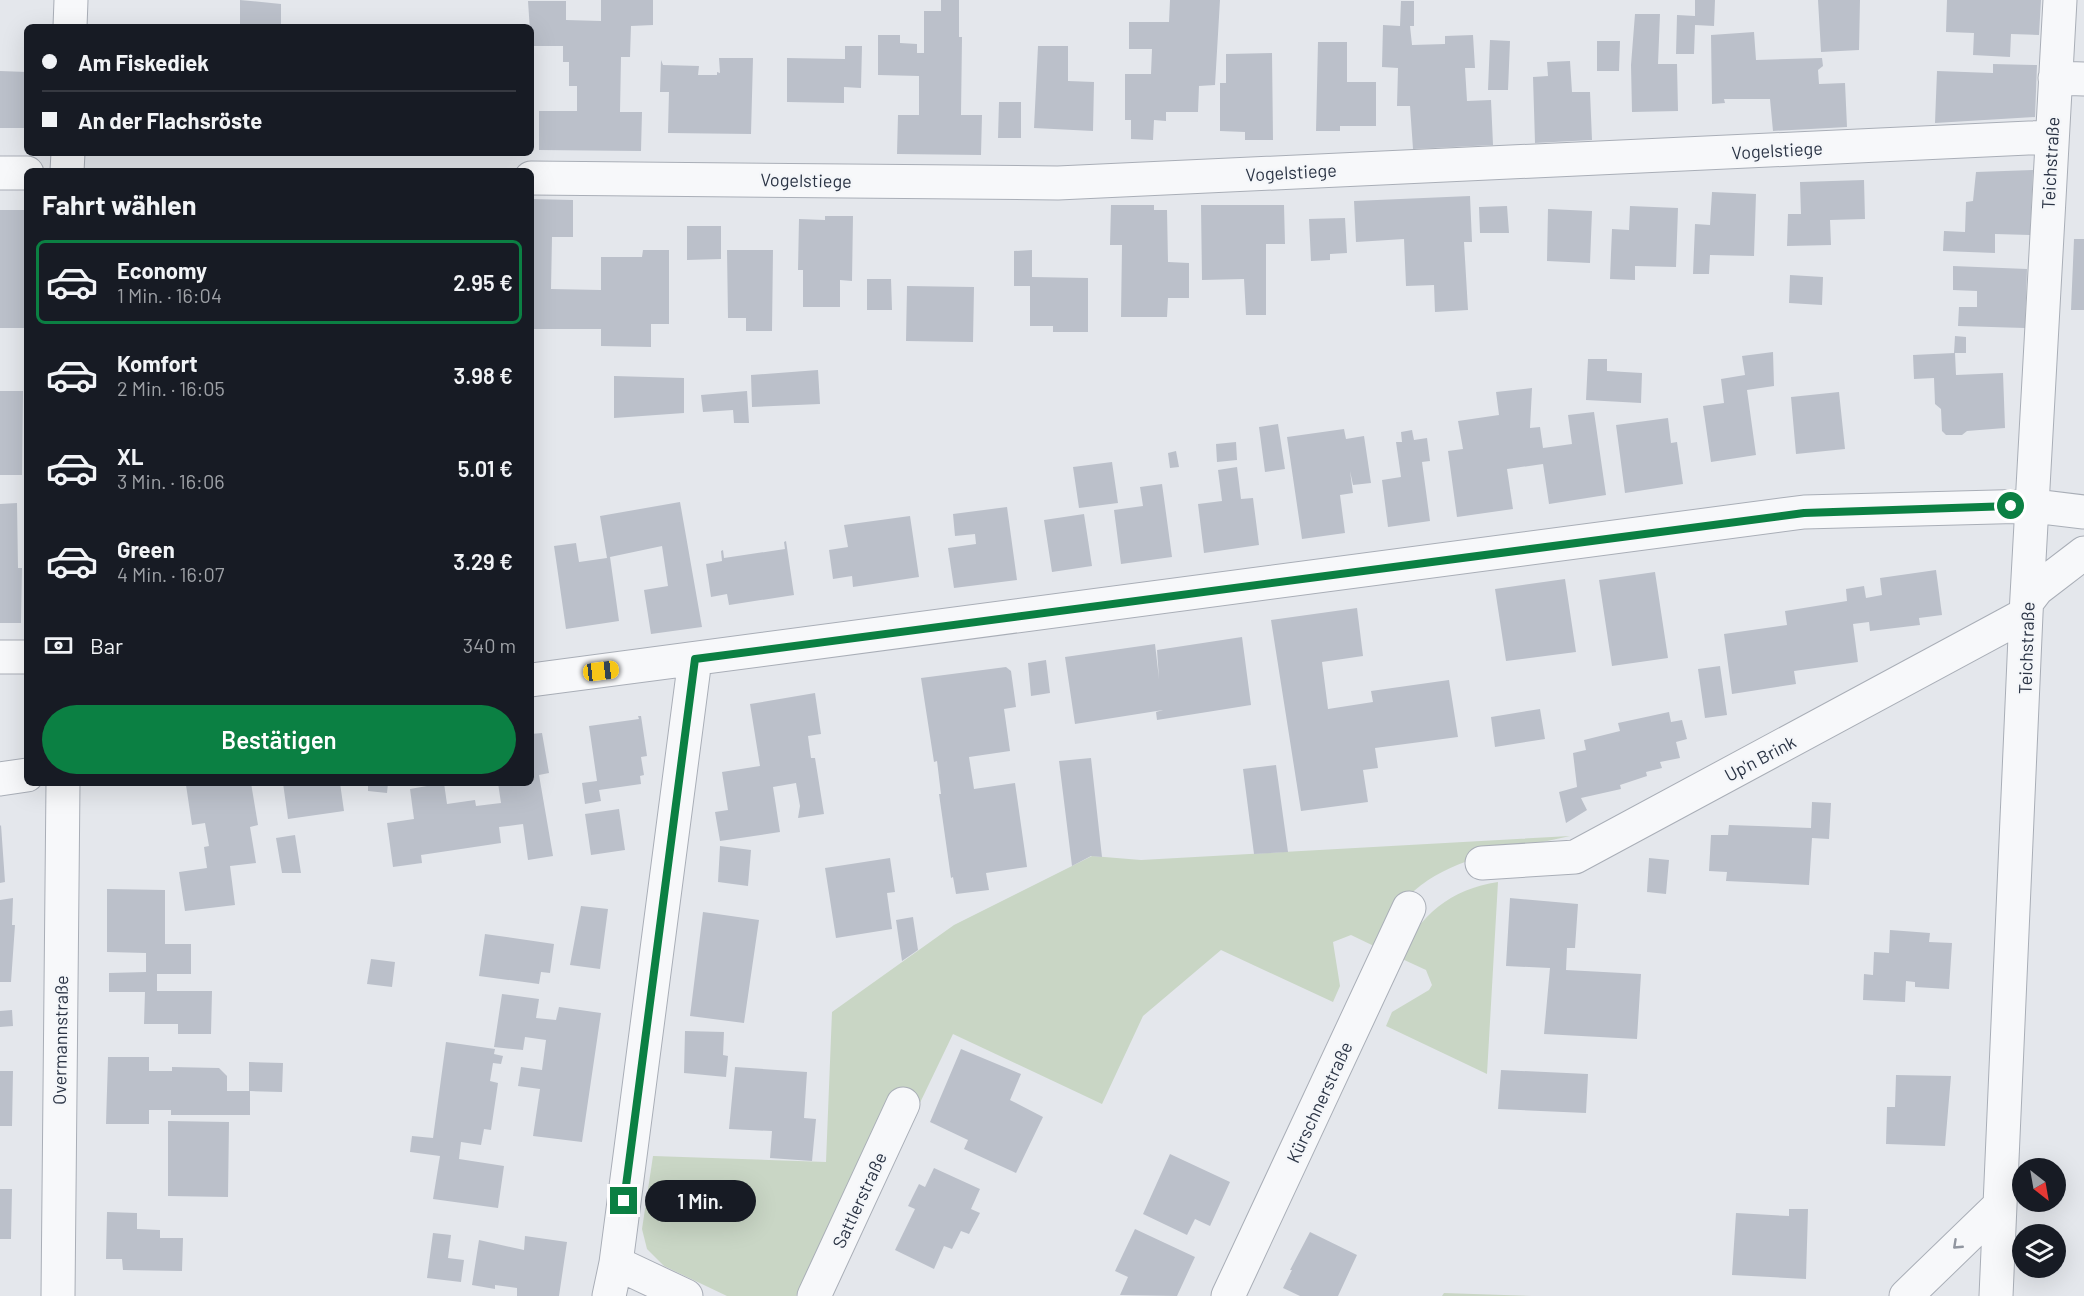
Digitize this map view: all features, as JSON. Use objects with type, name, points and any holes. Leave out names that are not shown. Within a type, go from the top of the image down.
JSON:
[{"type":"street","points":[[70,24],[71,0]]},
{"type":"street","name":"Teichstraße","points":[[1996,1296],[2051,137],[2069,78],[2060,0]]},
{"type":"street","name":"Vogelstiege","points":[[534,178],[1058,183],[2051,137]]},
{"type":"street","points":[[0,173],[24,173]]},
{"type":"street","points":[[534,680],[1804,513],[2034,506],[2084,512]]},
{"type":"street","name":"Up'n Brink","points":[[1482,862],[1575,857],[2027,608],[2037,589],[2084,554]]},
{"type":"street","points":[[0,657],[24,657]]},
{"type":"street","points":[[609,1296],[616,1263],[695,659]]},
{"type":"street","points":[[0,779],[24,775]]},
{"type":"street","name":"Overmannstraße","points":[[58,1296],[63,786]]},
{"type":"street","name":"Kürschnerstraße","points":[[1228,1296],[1409,908]]},
{"type":"street","name":"Sattlerstraße","points":[[814,1296],[903,1104]]},
{"type":"street","points":[[1906,1296],[2000,1205]]},
{"type":"street","points":[[616,1263],[686,1296]]},
{"type":"green space","points":[[1570,836],[1480,857],[1437,875],[1419,887],[1402,903],[1376,947],[1351,935],[1333,942],[1340,986],[1333,1002],[1221,950],[1143,1016],[1102,1104],[953,1034],[917,1109],[889,1097],[796,1296],[727,1296],[664,1266],[647,1249],[642,1229],[653,1156],[826,1162],[832,1012],[954,925],[1092,856],[1141,860]]},
{"type":"green space","points":[[1498,882],[1487,1074],[1386,1026],[1392,1012],[1429,990],[1432,985],[1426,970],[1400,958],[1417,929],[1439,906],[1451,898]]},
{"type":"green space","points":[[1444,1293],[1532,1296],[1442,1296]]},
{"type":"building","points":[[240,0],[281,4],[281,24],[240,24]]},
{"type":"building","points":[[601,0],[653,0],[653,25],[631,26],[630,57],[621,57],[620,112],[642,112],[641,151],[539,150],[539,111],[577,111],[577,86],[569,86],[569,62],[563,62],[563,46],[534,46],[534,24],[530,24],[528,1],[566,1],[566,20],[601,21]]},
{"type":"building","points":[[941,0],[959,0],[959,37],[962,37],[961,115],[982,115],[981,155],[897,154],[898,115],[919,115],[919,76],[878,75],[878,35],[900,35],[900,43],[917,44],[917,53],[924,53],[924,11],[941,11]]},
{"type":"building","points":[[1170,0],[1220,0],[1215,85],[1199,86],[1198,112],[1166,112],[1166,121],[1154,120],[1153,140],[1131,139],[1131,120],[1125,120],[1125,74],[1151,74],[1152,49],[1129,49],[1129,22],[1169,22]]},
{"type":"building","points":[[1695,0],[1715,0],[1714,26],[1695,25],[1694,54],[1676,54],[1677,15],[1695,16]]},
{"type":"building","points":[[1818,0],[1860,0],[1859,50],[1821,52]]},
{"type":"building","points":[[1947,0],[2041,0],[2039,35],[2011,34],[2010,57],[1973,55],[1974,33],[1946,32]]},
{"type":"building","points":[[1401,1],[1414,1],[1414,26],[1410,26],[1412,45],[1445,44],[1445,36],[1473,35],[1475,68],[1465,68],[1467,101],[1491,100],[1493,145],[1413,149],[1410,106],[1397,106],[1398,68],[1382,67],[1383,25],[1400,26]]},
{"type":"building","points":[[1635,14],[1660,14],[1658,64],[1677,64],[1678,111],[1632,112],[1631,65]]},
{"type":"building","points":[[1754,32],[1756,60],[1822,58],[1823,66],[1818,70],[1819,84],[1845,83],[1847,127],[1773,131],[1770,99],[1724,99],[1725,103],[1712,104],[1711,35]]},
{"type":"building","points":[[1490,40],[1510,41],[1508,90],[1488,90]]},
{"type":"building","points":[[1597,41],[1620,41],[1619,71],[1597,71]]},
{"type":"building","points":[[1318,42],[1347,42],[1347,82],[1376,82],[1376,126],[1340,126],[1340,131],[1316,131]]},
{"type":"building","points":[[845,46],[862,46],[861,88],[844,87],[844,103],[787,102],[787,58],[845,59]]},
{"type":"building","points":[[1038,46],[1068,46],[1068,81],[1094,82],[1093,131],[1034,128]]},
{"type":"building","points":[[1272,53],[1273,140],[1245,140],[1245,132],[1220,131],[1220,83],[1226,83],[1226,54]]},
{"type":"building","points":[[719,58],[753,58],[751,134],[668,133],[669,92],[660,92],[661,60],[663,65],[699,66],[698,75],[717,75],[717,72],[720,73]]},
{"type":"building","points":[[1570,61],[1572,92],[1590,92],[1592,140],[1535,143],[1533,77],[1548,76],[1547,62]]},
{"type":"building","points":[[1993,64],[2037,65],[2035,117],[1935,123],[1937,71],[1993,73]]},
{"type":"building","points":[[0,71],[24,72],[24,128],[0,128]]},
{"type":"building","points":[[999,102],[1021,102],[1021,138],[998,138]]},
{"type":"building","points":[[2033,170],[2030,235],[1995,234],[1995,253],[1943,251],[1944,231],[1965,232],[1966,202],[1973,201],[1976,172]]},
{"type":"building","points":[[1864,180],[1865,219],[1830,220],[1831,245],[1787,246],[1788,214],[1801,214],[1800,182]]},
{"type":"building","points":[[1712,192],[1756,194],[1754,256],[1710,255],[1709,274],[1693,274],[1695,224],[1710,225]]},
{"type":"building","points":[[1470,196],[1472,242],[1464,242],[1468,310],[1435,312],[1434,285],[1406,286],[1404,239],[1356,242],[1354,201]]},
{"type":"building","points":[[534,199],[573,200],[573,237],[552,237],[551,289],[601,290],[601,257],[642,257],[643,250],[669,250],[669,324],[651,324],[651,347],[601,346],[601,329],[534,329]]},
{"type":"building","points":[[1111,205],[1154,205],[1154,210],[1167,210],[1168,262],[1189,263],[1189,298],[1168,298],[1167,317],[1121,317],[1122,245],[1110,245]]},
{"type":"building","points":[[1201,205],[1284,205],[1285,244],[1266,244],[1266,315],[1246,315],[1244,279],[1202,280]]},
{"type":"building","points":[[1507,206],[1509,233],[1480,233],[1479,207]]},
{"type":"building","points":[[1630,206],[1678,208],[1676,267],[1635,266],[1635,280],[1610,279],[1612,229],[1629,230]]},
{"type":"building","points":[[1548,209],[1592,211],[1590,263],[1547,261]]},
{"type":"building","points":[[0,210],[24,210],[24,328],[0,328]]},
{"type":"building","points":[[825,216],[853,216],[852,281],[840,280],[840,307],[803,307],[803,270],[798,270],[799,219],[825,220]]},
{"type":"building","points":[[1345,218],[1347,253],[1330,254],[1330,260],[1311,261],[1309,219]]},
{"type":"building","points":[[687,226],[721,226],[721,259],[687,260]]},
{"type":"building","points":[[2074,239],[2084,239],[2084,310],[2071,310]]},
{"type":"building","points":[[727,250],[773,250],[772,331],[746,331],[746,318],[728,318]]},
{"type":"building","points":[[1032,250],[1032,277],[1088,278],[1088,332],[1053,332],[1053,326],[1030,326],[1030,286],[1014,286],[1014,251]]},
{"type":"building","points":[[1953,266],[2027,269],[2025,328],[1958,326],[1959,307],[1977,307],[1977,291],[1953,290]]},
{"type":"building","points":[[1790,275],[1823,277],[1822,305],[1789,303]]},
{"type":"building","points":[[867,279],[891,279],[892,310],[867,310]]},
{"type":"building","points":[[907,286],[974,287],[973,342],[906,341]]},
{"type":"building","points":[[1955,336],[1966,337],[1966,353],[1955,353],[1956,375],[2003,373],[2005,428],[1967,431],[1962,435],[1946,435],[1942,431],[1941,409],[1935,404],[1934,378],[1914,379],[1913,355],[1954,353]]},
{"type":"building","points":[[1773,352],[1774,386],[1747,390],[1756,455],[1711,462],[1703,406],[1724,403],[1721,379],[1745,375],[1742,356]]},
{"type":"building","points":[[1588,359],[1607,359],[1607,371],[1642,373],[1641,403],[1586,400]]},
{"type":"building","points":[[818,370],[820,404],[752,407],[751,375]]},
{"type":"building","points":[[614,376],[684,378],[684,413],[614,418]]},
{"type":"building","points":[[1532,388],[1530,428],[1540,427],[1543,448],[1572,444],[1568,415],[1594,412],[1606,495],[1549,504],[1543,464],[1507,469],[1513,509],[1457,517],[1448,451],[1463,449],[1458,421],[1499,415],[1496,392]]},
{"type":"building","points":[[0,391],[23,391],[22,475],[0,475]]},
{"type":"building","points":[[747,391],[749,423],[734,423],[733,410],[703,412],[701,395]]},
{"type":"building","points":[[1839,392],[1845,449],[1796,454],[1791,397]]},
{"type":"building","points":[[1668,418],[1671,443],[1677,442],[1683,484],[1625,493],[1616,425]]},
{"type":"building","points":[[1278,424],[1285,469],[1265,472],[1259,427]]},
{"type":"building","points":[[1344,429],[1346,439],[1364,436],[1371,483],[1353,485],[1350,471],[1353,493],[1340,495],[1345,533],[1302,539],[1287,437]]},
{"type":"building","points":[[1412,430],[1414,440],[1427,438],[1430,461],[1422,462],[1430,521],[1388,527],[1382,480],[1401,477],[1396,442],[1402,442],[1401,432]]},
{"type":"building","points":[[1236,442],[1237,460],[1217,462],[1216,444]]},
{"type":"building","points":[[1176,451],[1179,467],[1170,468],[1168,453]]},
{"type":"building","points":[[1112,462],[1118,503],[1079,508],[1073,467]]},
{"type":"building","points":[[1237,467],[1241,499],[1253,498],[1259,545],[1204,553],[1198,504],[1222,501],[1218,470]]},
{"type":"building","points":[[1162,484],[1172,557],[1121,564],[1114,510],[1143,506],[1140,487]]},
{"type":"building","points":[[680,502],[702,627],[651,634],[644,590],[668,586],[662,546],[610,557],[619,621],[566,629],[554,546],[576,543],[579,562],[607,558],[600,516]]},
{"type":"building","points":[[17,503],[18,568],[22,568],[21,623],[0,623],[0,504]]},
{"type":"building","points":[[1007,507],[1017,580],[954,588],[948,548],[976,544],[975,534],[955,536],[953,514]]},
{"type":"building","points":[[1084,514],[1092,566],[1052,572],[1044,520]]},
{"type":"building","points":[[910,516],[919,577],[853,587],[852,576],[833,579],[829,550],[848,547],[844,525]]},
{"type":"building","points":[[786,541],[794,595],[729,605],[727,594],[711,597],[706,564],[722,561],[721,551],[723,550],[724,558],[785,549],[784,542]]},
{"type":"building","points":[[1936,570],[1942,615],[1919,618],[1920,625],[1870,631],[1869,622],[1853,624],[1858,662],[1794,671],[1796,684],[1732,694],[1724,634],[1787,625],[1785,611],[1847,601],[1846,589],[1864,586],[1866,598],[1882,595],[1880,578]]},
{"type":"building","points":[[1655,572],[1668,658],[1612,666],[1599,580]]},
{"type":"building","points":[[1565,579],[1576,652],[1506,661],[1495,589]]},
{"type":"building","points":[[1357,608],[1363,656],[1322,662],[1328,709],[1373,702],[1371,691],[1449,680],[1458,737],[1375,748],[1378,768],[1363,770],[1368,802],[1301,811],[1271,620]]},
{"type":"building","points":[[1242,637],[1251,705],[1157,720],[1156,712],[1163,710],[1075,724],[1065,657],[1155,644],[1159,679],[1157,650]]},
{"type":"building","points":[[1046,660],[1050,693],[1031,696],[1028,663]]},
{"type":"building","points":[[1720,666],[1727,715],[1705,718],[1698,669]]},
{"type":"building","points":[[1006,667],[1011,671],[1016,707],[1004,709],[1010,751],[969,757],[974,789],[1015,783],[1027,867],[986,873],[989,890],[956,894],[953,877],[951,878],[939,794],[941,794],[937,761],[934,762],[921,678]]},
{"type":"building","points":[[815,693],[821,734],[808,736],[811,758],[815,758],[824,814],[798,818],[800,806],[796,783],[773,787],[780,832],[720,841],[715,812],[728,810],[722,772],[760,766],[750,704]]},
{"type":"building","points":[[1540,709],[1545,739],[1495,747],[1491,717]]},
{"type":"building","points":[[1669,712],[1671,722],[1682,720],[1687,739],[1676,742],[1680,758],[1660,762],[1662,768],[1646,772],[1647,776],[1620,785],[1621,789],[1581,798],[1587,810],[1566,823],[1559,792],[1577,787],[1573,753],[1586,750],[1584,740],[1620,731],[1618,723]]},
{"type":"building","points":[[638,716],[641,716],[647,756],[641,757],[644,775],[640,776],[641,784],[599,790],[601,801],[585,804],[582,783],[597,781],[589,726],[639,719]]},
{"type":"building","points":[[542,733],[549,773],[539,775],[553,856],[528,860],[523,824],[499,827],[501,843],[421,855],[422,863],[393,867],[387,823],[414,819],[410,789],[444,786],[447,804],[475,800],[476,806],[501,803],[498,786],[534,786],[534,734]]},
{"type":"building","points":[[1091,758],[1102,857],[1091,856],[1072,866],[1059,761]]},
{"type":"building","points":[[1276,765],[1288,852],[1254,854],[1243,769]]},
{"type":"building","points":[[186,786],[252,786],[258,825],[250,827],[256,863],[230,866],[235,905],[185,911],[179,872],[207,868],[204,847],[209,846],[205,823],[192,825]]},
{"type":"building","points":[[283,786],[340,786],[344,811],[288,819]]},
{"type":"building","points":[[368,786],[388,786],[387,793],[368,791]]},
{"type":"building","points":[[1812,802],[1831,803],[1829,839],[1812,838],[1809,885],[1726,881],[1727,872],[1709,871],[1711,835],[1728,835],[1729,825],[1811,828]]},
{"type":"building","points":[[619,809],[625,850],[591,855],[585,814]]},
{"type":"building","points":[[0,826],[5,882],[0,883]]},
{"type":"building","points":[[295,835],[301,873],[282,873],[276,838]]},
{"type":"building","points":[[720,846],[751,850],[748,886],[718,882]]},
{"type":"building","points":[[890,858],[895,892],[887,893],[892,929],[836,938],[825,868]]},
{"type":"building","points":[[1649,858],[1669,860],[1666,894],[1647,892]]},
{"type":"building","points":[[107,889],[165,890],[165,944],[191,944],[191,974],[157,974],[157,991],[212,991],[211,1034],[178,1034],[178,1024],[144,1024],[145,992],[109,992],[109,973],[146,972],[146,953],[107,952]]},
{"type":"building","points":[[13,898],[12,925],[15,925],[11,982],[0,982],[0,900]]},
{"type":"building","points":[[1510,898],[1578,904],[1575,948],[1567,948],[1566,970],[1641,974],[1637,1039],[1544,1034],[1550,968],[1506,966]]},
{"type":"building","points":[[581,906],[608,909],[600,969],[570,965]]},
{"type":"building","points":[[703,912],[759,920],[744,1023],[690,1016]]},
{"type":"building","points":[[913,917],[918,950],[902,961],[896,920]]},
{"type":"building","points":[[1890,930],[1930,933],[1929,942],[1952,943],[1949,989],[1915,987],[1915,982],[1906,981],[1905,1002],[1863,1000],[1864,974],[1873,975],[1874,952],[1889,953]]},
{"type":"building","points":[[485,934],[554,944],[550,973],[541,972],[539,984],[479,976]]},
{"type":"building","points":[[371,959],[395,962],[392,987],[367,984]]},
{"type":"building","points":[[502,994],[539,999],[536,1018],[556,1020],[559,1007],[601,1013],[582,1142],[533,1136],[540,1089],[518,1086],[521,1067],[542,1070],[546,1040],[525,1037],[523,1050],[494,1047]]},
{"type":"building","points":[[12,1010],[13,1026],[0,1027],[0,1011]]},
{"type":"building","points":[[685,1031],[724,1032],[723,1055],[728,1056],[726,1077],[684,1073]]},
{"type":"building","points":[[446,1042],[495,1049],[494,1054],[503,1056],[501,1064],[493,1063],[490,1081],[498,1083],[491,1130],[484,1129],[481,1145],[461,1142],[459,1159],[504,1166],[498,1208],[433,1199],[440,1156],[410,1152],[412,1136],[433,1138]]},
{"type":"building","points":[[961,1049],[1021,1074],[1010,1100],[1043,1117],[1016,1173],[964,1149],[968,1140],[930,1122]]},
{"type":"building","points":[[108,1057],[149,1057],[149,1071],[172,1071],[172,1067],[219,1068],[227,1076],[227,1091],[249,1091],[249,1062],[283,1063],[282,1092],[250,1091],[250,1115],[171,1115],[171,1110],[149,1110],[149,1124],[106,1124]]},
{"type":"building","points":[[735,1067],[807,1072],[804,1118],[816,1119],[812,1161],[770,1158],[772,1131],[729,1129]]},
{"type":"building","points":[[1501,1070],[1588,1074],[1586,1113],[1498,1109]]},
{"type":"building","points":[[0,1071],[13,1071],[12,1126],[0,1126]]},
{"type":"building","points":[[1896,1075],[1951,1076],[1945,1146],[1886,1144],[1887,1107],[1895,1107]]},
{"type":"building","points":[[168,1121],[229,1122],[228,1197],[168,1196]]},
{"type":"building","points":[[1170,1154],[1230,1182],[1210,1226],[1195,1219],[1187,1235],[1143,1214]]},
{"type":"building","points":[[934,1168],[980,1189],[971,1209],[980,1213],[969,1234],[961,1231],[952,1249],[944,1246],[934,1269],[895,1250],[915,1209],[908,1206],[919,1184],[925,1187]]},
{"type":"building","points":[[0,1189],[12,1189],[11,1239],[0,1239]]},
{"type":"building","points":[[1789,1209],[1808,1209],[1806,1279],[1732,1275],[1736,1213],[1789,1216]]},
{"type":"building","points":[[107,1212],[137,1213],[137,1229],[160,1230],[160,1238],[183,1238],[182,1271],[123,1270],[122,1259],[106,1259]]},
{"type":"building","points":[[1135,1229],[1195,1257],[1177,1296],[1120,1295],[1128,1277],[1115,1271]]},
{"type":"building","points":[[1310,1232],[1357,1255],[1338,1296],[1300,1296],[1283,1288]]},
{"type":"building","points":[[433,1233],[451,1235],[448,1258],[464,1260],[461,1282],[427,1278]]},
{"type":"building","points":[[525,1236],[567,1242],[559,1296],[517,1296],[517,1288],[495,1285],[495,1289],[472,1285],[479,1240],[524,1250]]},
{"type":"route","points":[[624,1201],[695,659],[1804,513],[2011,506]]}]
